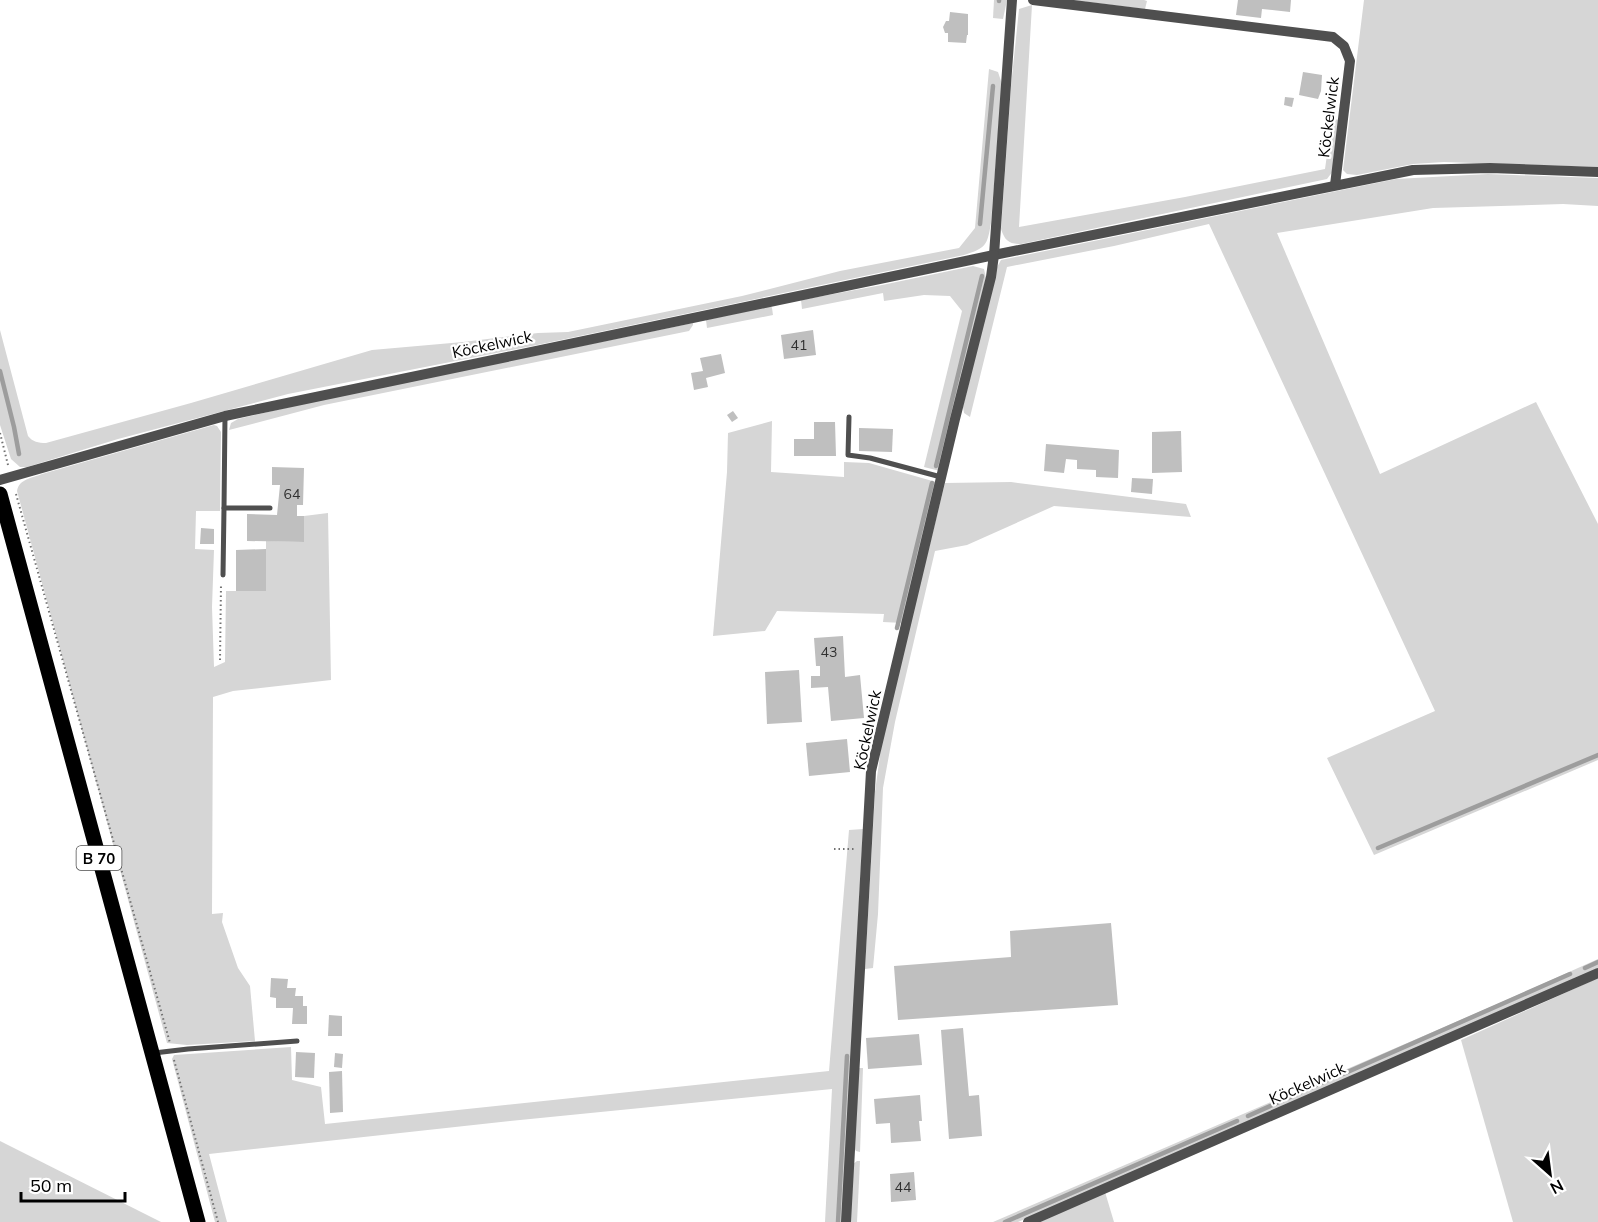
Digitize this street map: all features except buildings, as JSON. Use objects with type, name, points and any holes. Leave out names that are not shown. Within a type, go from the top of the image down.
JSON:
[{"type":"main road","name":"B 70","points":[[0,494],[198,1222]]},
{"type":"street","name":"Köckelwick","points":[[846,1222],[872,771],[991,277],[1012,0]]},
{"type":"street","name":"Köckelwick","points":[[1033,0],[1333,37],[1344,45],[1350,61],[1335,185]]},
{"type":"street","name":"Köckelwick","points":[[0,480],[225,416],[1335,185],[1413,170],[1490,168],[1598,172]]},
{"type":"street","name":"Köckelwick","points":[[1028,1222],[1598,973]]},
{"type":"lane","points":[[223,575],[225,416]]},
{"type":"lane","points":[[849,417],[848,455],[870,458],[941,477]]},
{"type":"lane","points":[[224,508],[270,508]]},
{"type":"lane","points":[[152,1053],[297,1041]]},
{"type":"path","points":[[0,433],[218,1222]]},
{"type":"path","points":[[220,660],[220,589],[223,575]]},
{"type":"path","points":[[834,849],[867,848]]},
{"type":"shaded area","points":[[994,0],[1007,0],[1003,19],[993,18]]},
{"type":"shaded area","points":[[1072,0],[1144,0],[1147,1],[1145,9]]},
{"type":"shaded area","points":[[1364,0],[1598,0],[1598,167],[1444,162],[1413,164],[1357,175],[1347,174],[1343,170]]},
{"type":"shaded area","points":[[1032,5],[1019,227],[1325,169],[1332,119],[1340,120],[1333,171],[1327,179],[1021,244],[1010,242],[1001,229],[1011,86],[1019,9]]},
{"type":"shaded area","points":[[989,69],[998,72],[1002,84],[991,223],[984,245],[971,253],[537,345],[288,394],[118,439],[27,467],[20,467],[11,459],[0,425],[0,330],[28,436],[36,442],[46,443],[372,350],[568,332],[742,296],[840,271],[959,248],[975,228]]},
{"type":"shaded area","points":[[1488,174],[1598,178],[1598,206],[1563,204],[1433,208],[1277,233],[1380,474],[1536,402],[1598,524],[1598,760],[1374,855],[1327,758],[1435,711],[1209,224],[1007,267],[970,417],[964,413],[963,407],[997,267],[1001,260],[1396,179]]},
{"type":"shaded area","points":[[973,266],[984,269],[986,278],[940,471],[924,467],[962,311],[950,296],[924,295],[884,301],[883,293],[802,309],[801,300]]},
{"type":"shaded area","points":[[771,306],[773,315],[707,328],[706,320]]},
{"type":"shaded area","points":[[693,323],[689,331],[324,405],[229,430],[231,423],[238,419],[324,399]]},
{"type":"shaded area","points":[[772,421],[771,472],[844,477],[844,462],[869,463],[936,482],[903,623],[883,622],[884,614],[777,611],[765,631],[713,636],[727,472],[728,433]]},
{"type":"shaded area","points":[[214,425],[221,432],[220,511],[196,511],[195,549],[214,550],[212,607],[214,667],[225,662],[226,591],[266,591],[266,541],[304,542],[304,516],[328,513],[331,680],[233,691],[213,697],[212,914],[223,913],[222,922],[238,968],[250,986],[255,1041],[187,1045],[167,1043],[17,491],[23,481],[30,478]]},
{"type":"shaded area","points":[[1011,482],[1186,504],[1191,517],[1054,506],[967,545],[935,551],[895,722],[883,788],[878,914],[873,968],[865,969],[875,792],[883,733],[945,483]]},
{"type":"shaded area","points":[[863,829],[842,1222],[825,1222],[832,1089],[209,1154],[227,1222],[215,1222],[172,1059],[174,1055],[291,1047],[292,1080],[321,1087],[325,1124],[829,1071],[849,830]]},
{"type":"shaded area","points":[[1598,959],[1598,969],[1018,1222],[993,1222],[1502,1002]]},
{"type":"shaded area","points":[[1598,978],[1598,1222],[1513,1222],[1461,1040]]},
{"type":"shaded area","points":[[858,1068],[863,1068],[860,1152],[854,1148]]},
{"type":"shaded area","points":[[0,1141],[161,1222],[0,1222]]},
{"type":"shaded area","points":[[860,1161],[857,1222],[850,1222],[853,1164]]},
{"type":"shaded area","points":[[1105,1192],[1114,1222],[1039,1222]]},
{"type":"waterway","points":[[980,224],[993,86]]},
{"type":"waterway","points":[[936,466],[982,276]]},
{"type":"waterway","points":[[0,371],[19,454]]},
{"type":"waterway","points":[[897,628],[932,483]]},
{"type":"waterway","points":[[1378,848],[1598,755]]},
{"type":"waterway","points":[[1585,968],[1598,962]]},
{"type":"waterway","points":[[1343,1074],[1570,974]]},
{"type":"waterway","points":[[838,1222],[847,1056]]},
{"type":"waterway","points":[[1248,1116],[1328,1080]]},
{"type":"waterway","points":[[1005,1222],[1237,1121]]}]
